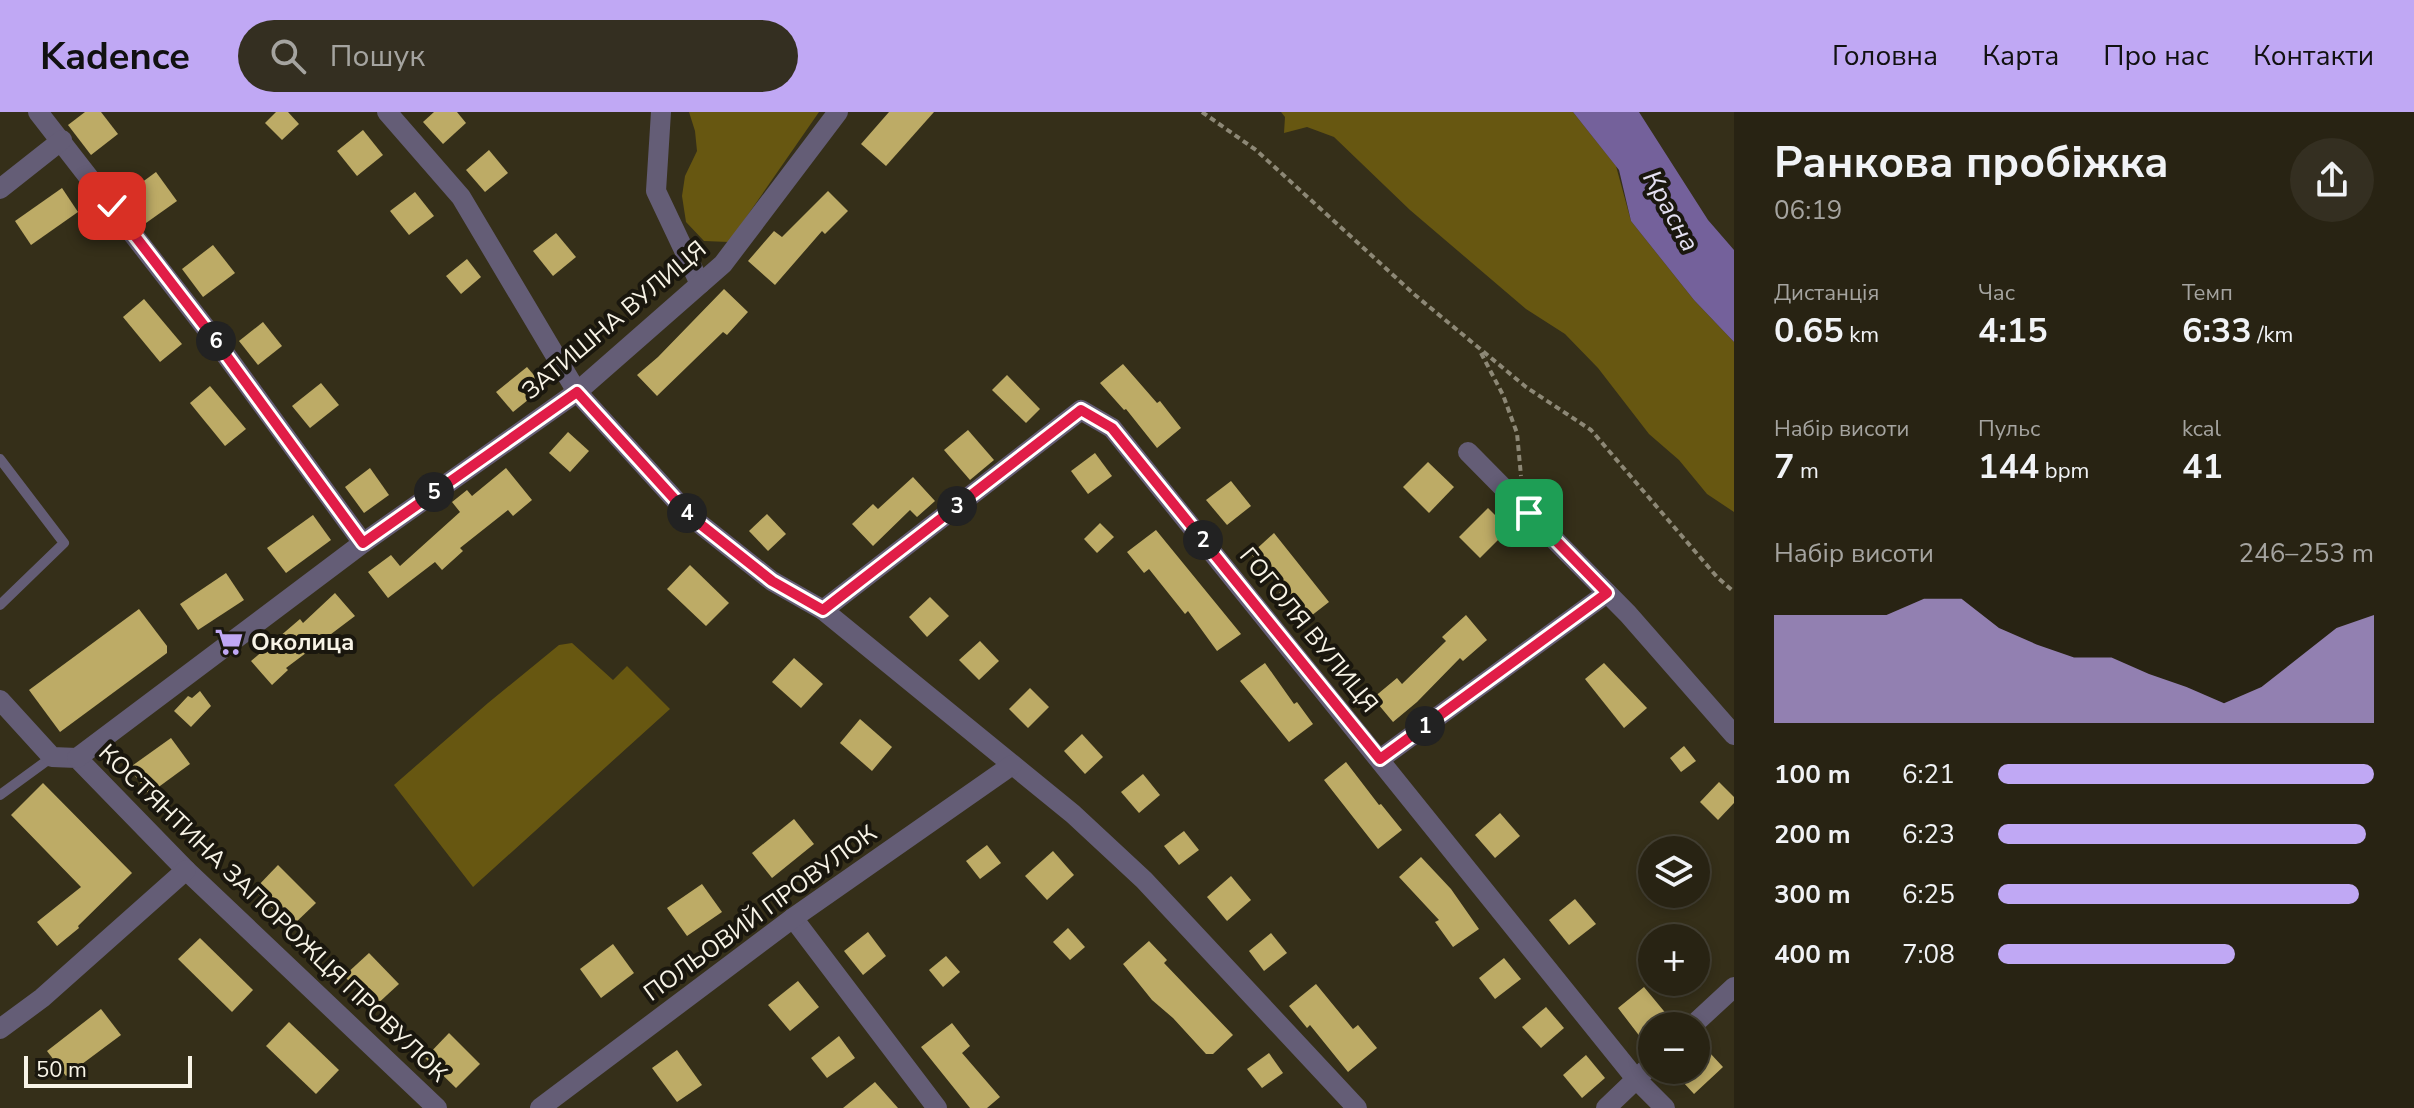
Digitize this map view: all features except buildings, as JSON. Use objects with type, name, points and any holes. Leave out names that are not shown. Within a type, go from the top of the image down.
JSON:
[{"type":"street","points":[[38,112],[212,336],[363,543]]},
{"type":"street","points":[[387,112],[461,197],[577,392],[690,516],[772,581],[823,610],[1073,814],[1144,880],[1357,1108]]},
{"type":"street","points":[[661,112],[656,191],[700,284]]},
{"type":"street","name":"ЗАТИШНА ВУЛИЦЯ","points":[[77,758],[363,543],[577,392],[723,264],[838,112]]},
{"type":"street","points":[[0,189],[62,140]]},
{"type":"street","name":"ГОГОЛЯ ВУЛИЦЯ","points":[[823,610],[1081,410],[1112,428],[1636,1079],[1665,1108]]},
{"type":"street","points":[[1468,452],[1607,593],[1734,735]]},
{"type":"street","points":[[1380,759],[1607,593]]},
{"type":"street","points":[[0,700],[52,757]]},
{"type":"street","name":"КОСТЯНТИНА ЗАПОРОЖЦЯ ПРОВУЛОК","points":[[52,757],[77,758],[186,870],[437,1108]]},
{"type":"street","name":"ПОЛЬОВИЙ ПРОВУЛОК","points":[[540,1108],[793,918],[1012,765]]},
{"type":"street","points":[[0,1029],[42,998],[186,870]]},
{"type":"street","points":[[793,918],[937,1108]]},
{"type":"street","points":[[1707,1012],[1734,987]]},
{"type":"street","points":[[1606,1108],[1636,1079]]},
{"type":"lane","points":[[0,459],[64,543],[0,605]]},
{"type":"lane","points":[[0,795],[52,757]]},
{"type":"path","points":[[1202,112],[1256,150],[1415,295],[1526,387],[1591,430],[1717,577],[1734,592]]},
{"type":"path","points":[[1479,348],[1503,395],[1517,433],[1529,513]]},
{"type":"shaded area","points":[[689,112],[819,112],[729,242],[704,241],[686,222],[682,196],[685,176],[697,151]]},
{"type":"shaded area","points":[[1281,112],[1573,112],[1616,166],[1631,221],[1694,300],[1734,342],[1734,512],[1707,494],[1679,460],[1649,434],[1598,368],[1565,334],[1526,309],[1410,210],[1334,137],[1307,127],[1284,133],[1285,117]]},
{"type":"shaded area","points":[[572,643],[613,680],[627,666],[670,709],[473,887],[394,785],[559,645]]},
{"type":"water","name":"Красна","points":[[1573,112],[1639,112],[1708,220],[1734,250],[1734,342],[1694,300],[1631,221],[1619,170]]},
{"type":"place","name":"Околица","points":[[229,642]]},
{"type":"route","points":[[112,206],[212,336],[363,543],[577,392],[690,516],[772,581],[823,610],[1081,410],[1112,428],[1380,759],[1607,593],[1529,513]]}]
